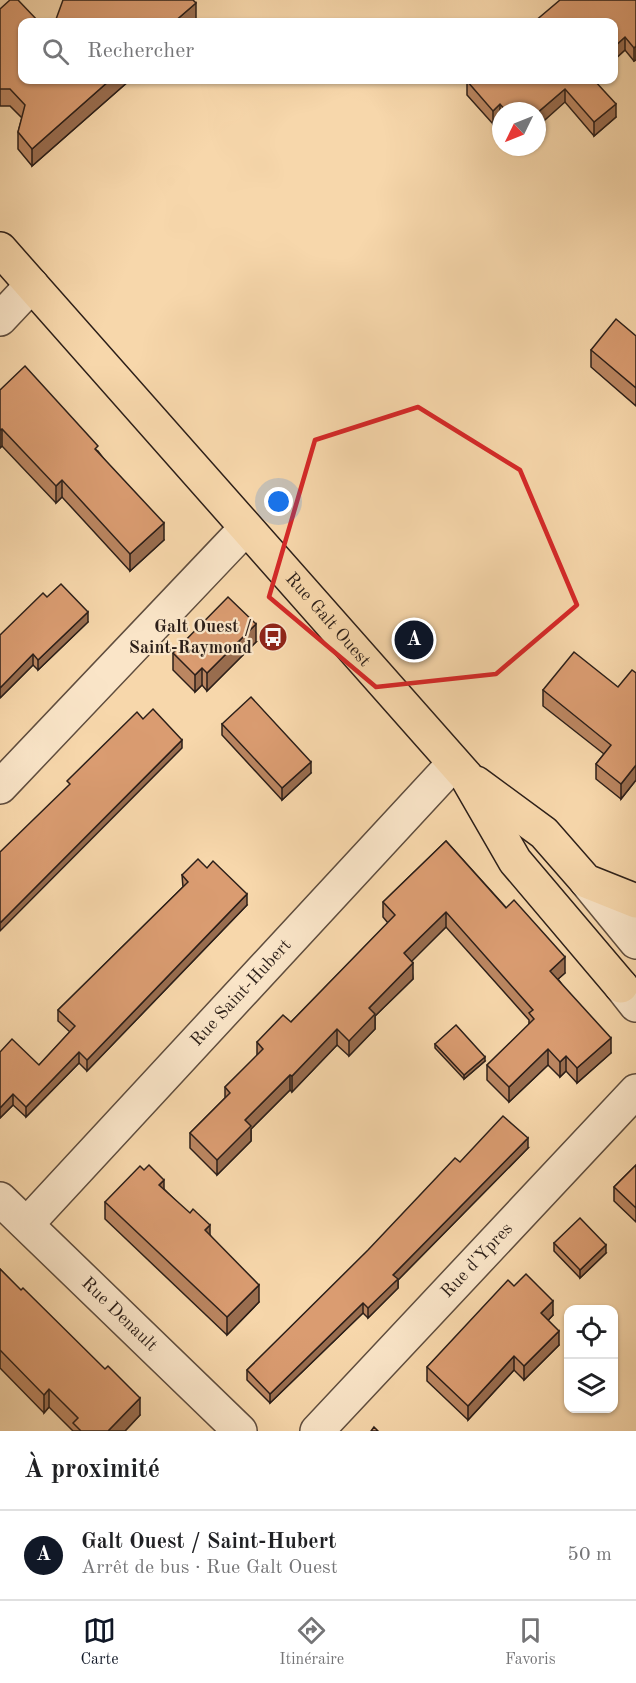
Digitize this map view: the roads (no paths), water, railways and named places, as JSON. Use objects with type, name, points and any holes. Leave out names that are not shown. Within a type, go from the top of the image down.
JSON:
[{"type":"main road","name":"Rue Galt Ouest","points":[[0,249],[245,529],[460,769],[515,861],[632,986]]},
{"type":"main road","points":[[460,769],[544,833],[586,881],[636,901]]},
{"type":"street","points":[[0,319],[32,285]]},
{"type":"street","points":[[0,787],[245,529]]},
{"type":"street","name":"Rue Saint-Hubert","points":[[27,1224],[460,769]]},
{"type":"street","points":[[586,881],[636,942]]},
{"type":"street","name":"Rue d'Ypres","points":[[317,1431],[636,1091]]},
{"type":"street","name":"Rue Denault","points":[[0,1199],[240,1431]]},
{"type":"place","name":"Galt Ouest / Saint-Raymond","points":[[273,637]]},
{"type":"place","name":"Galt Ouest / Saint-Hubert","points":[[414,640]]}]
